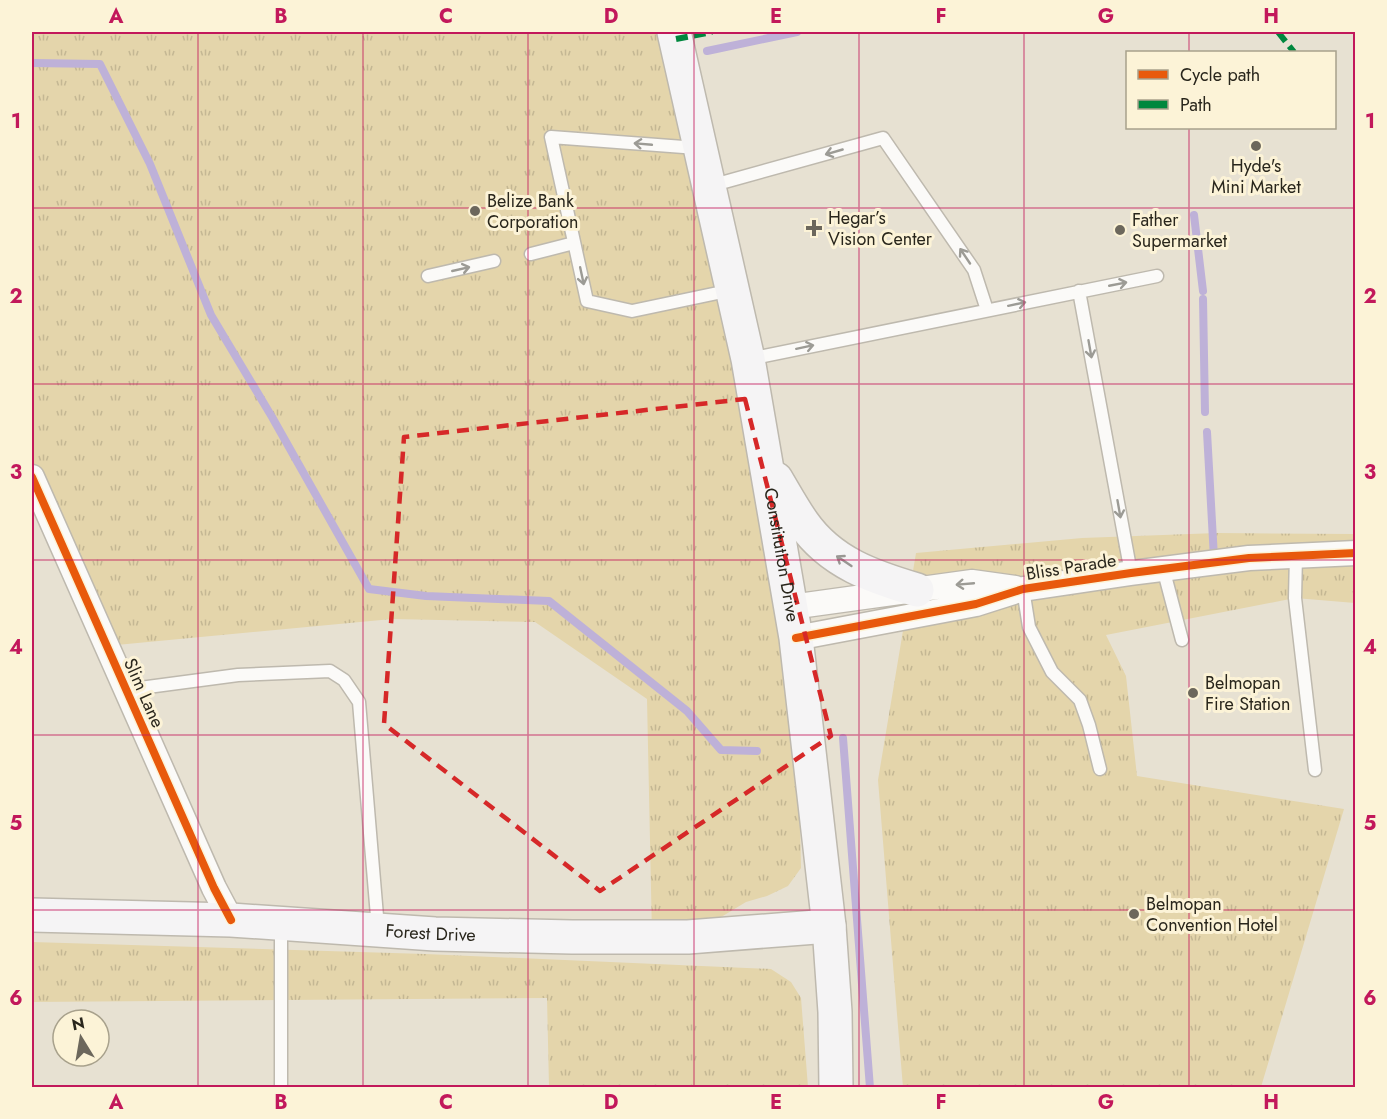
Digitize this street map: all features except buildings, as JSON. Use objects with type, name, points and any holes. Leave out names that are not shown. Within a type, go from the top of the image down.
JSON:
[{"type":"main road","name":"Constitution Drive","points":[[674,32],[748,359],[793,623],[829,926],[835,1012],[836,1088]]},
{"type":"main road","points":[[767,464],[803,524],[823,546],[850,565],[874,577],[917,590]]},
{"type":"main road","name":"Forest Drive","points":[[32,915],[231,920],[435,934],[688,937],[829,926]]},
{"type":"street","name":"Slim Lane","points":[[32,477],[125,690],[214,888],[231,920]]},
{"type":"street","name":"Bliss Parade","points":[[793,623],[976,604],[1023,589],[1163,568],[1296,555],[1356,553]]},
{"type":"street","name":"Bliss Parade","points":[[793,623],[917,590],[972,582],[1023,589]]},
{"type":"lane","points":[[701,148],[551,137],[587,301],[632,311],[734,290]]},
{"type":"lane","points":[[710,186],[883,138],[974,270],[987,310]]},
{"type":"lane","points":[[531,254],[574,243]]},
{"type":"lane","points":[[428,276],[494,261]]},
{"type":"lane","points":[[748,359],[1157,276]]},
{"type":"lane","points":[[1079,291],[1131,573]]},
{"type":"lane","points":[[1296,555],[1295,598],[1315,770]]},
{"type":"lane","points":[[1163,568],[1182,640]]},
{"type":"lane","points":[[1023,589],[1029,627],[1052,672],[1080,700],[1100,769]]},
{"type":"lane","points":[[125,690],[238,675],[318,671],[330,671],[344,680],[359,702],[378,930]]},
{"type":"lane","points":[[281,923],[281,1088]]},
{"type":"highlighted area","points":[[745,399],[831,736],[600,891],[384,724],[404,437]]},
{"type":"green space","points":[[32,32],[674,32],[796,638],[801,868],[788,886],[767,896],[746,902],[688,937],[652,936],[647,699],[535,622],[392,619],[106,646],[32,477]]},
{"type":"green space","points":[[1217,533],[1355,534],[1355,603],[1295,598],[1106,635],[1126,676],[1137,776],[1344,809],[1261,1087],[903,1088],[878,780],[916,553],[1082,538]]},
{"type":"green space","points":[[32,942],[425,954],[771,969],[791,982],[801,998],[808,1087],[549,1087],[547,998],[32,1002]]},
{"type":"waterway","points":[[707,51],[797,32]]},
{"type":"waterway","points":[[32,63],[100,64],[150,164],[211,315],[272,417],[369,589],[426,596],[549,601],[687,711],[721,750],[757,751]]},
{"type":"waterway","points":[[1194,215],[1203,291]]},
{"type":"waterway","points":[[1203,299],[1205,412]]},
{"type":"waterway","points":[[1207,432],[1214,558],[1216,558]]},
{"type":"waterway","points":[[843,738],[870,1088]]},
{"type":"marked path","points":[[676,39],[712,32]]},
{"type":"marked path","points":[[1278,32],[1293,51]]},
{"type":"cycle path","points":[[32,477],[214,888],[231,920]]},
{"type":"cycle path","points":[[796,638],[976,604],[1023,589],[1249,558],[1356,553]]},
{"type":"place","name":"Hyde's Mini Market","points":[[1256,146]]},
{"type":"place","name":"Belize Bank Corporation","points":[[475,211]]},
{"type":"place","name":"Hegar’s Vision Center","points":[[814,228]]},
{"type":"place","name":"Father Supermarket","points":[[1120,230]]},
{"type":"place","name":"Belmopan Fire Station","points":[[1193,693]]},
{"type":"place","name":"Belmopan Convention Hotel","points":[[1134,914]]}]
